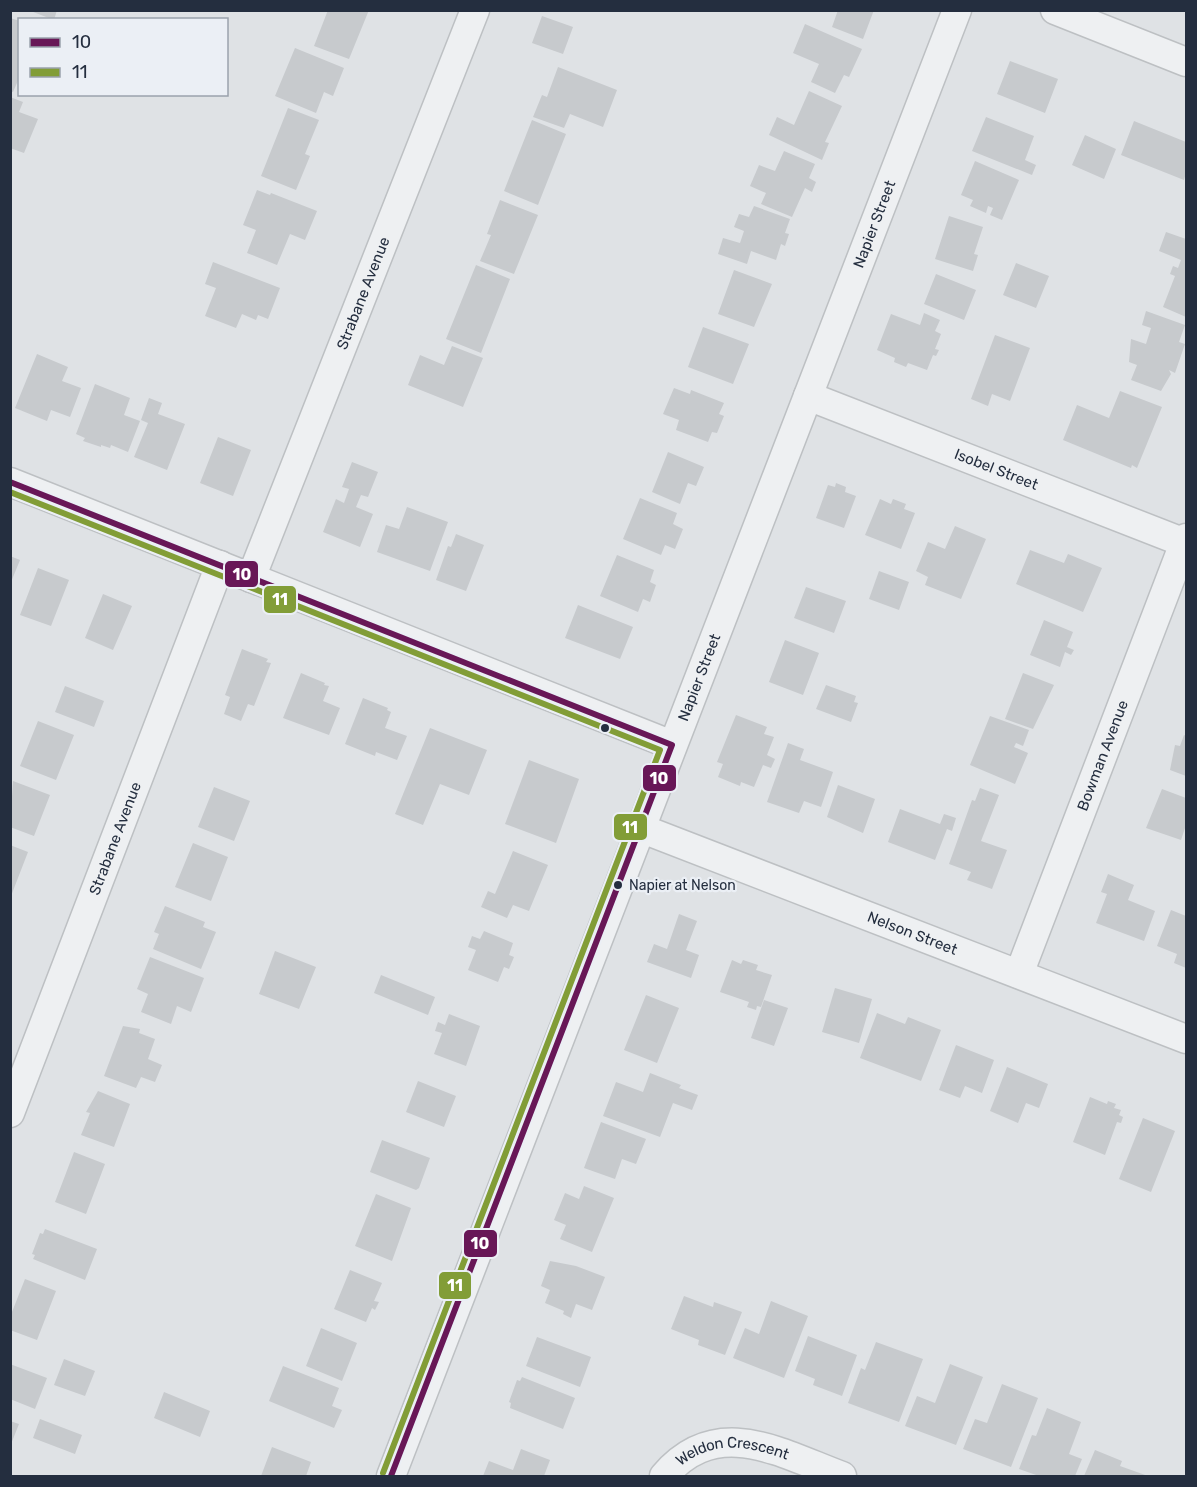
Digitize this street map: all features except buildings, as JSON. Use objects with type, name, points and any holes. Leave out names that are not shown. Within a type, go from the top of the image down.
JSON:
[{"type":"street","name":"Strabane Avenue","points":[[251,578],[475,10]]},
{"type":"street","name":"Napier Street","points":[[391,1476],[957,10]]},
{"type":"street","points":[[1055,10],[1186,62]]},
{"type":"street","name":"Isobel Street","points":[[808,396],[1186,541]]},
{"type":"street","points":[[10,482],[672,745]]},
{"type":"street","name":"Bowman Avenue","points":[[1018,974],[1186,541]]},
{"type":"street","name":"Strabane Avenue","points":[[10,1113],[220,565]]},
{"type":"street","name":"Nelson Street","points":[[640,828],[1186,1039]]},
{"type":"street","name":"Weldon Crescent","points":[[663,1476],[678,1459],[713,1444],[753,1442],[842,1476]]},
{"type":"transit line","name":"10","points":[[10,482],[672,745],[391,1476]]},
{"type":"transit line","name":"11","points":[[10,492],[660,750],[383,1473]]},
{"type":"place","name":"Napier at Nelson","points":[[618,885]]}]
